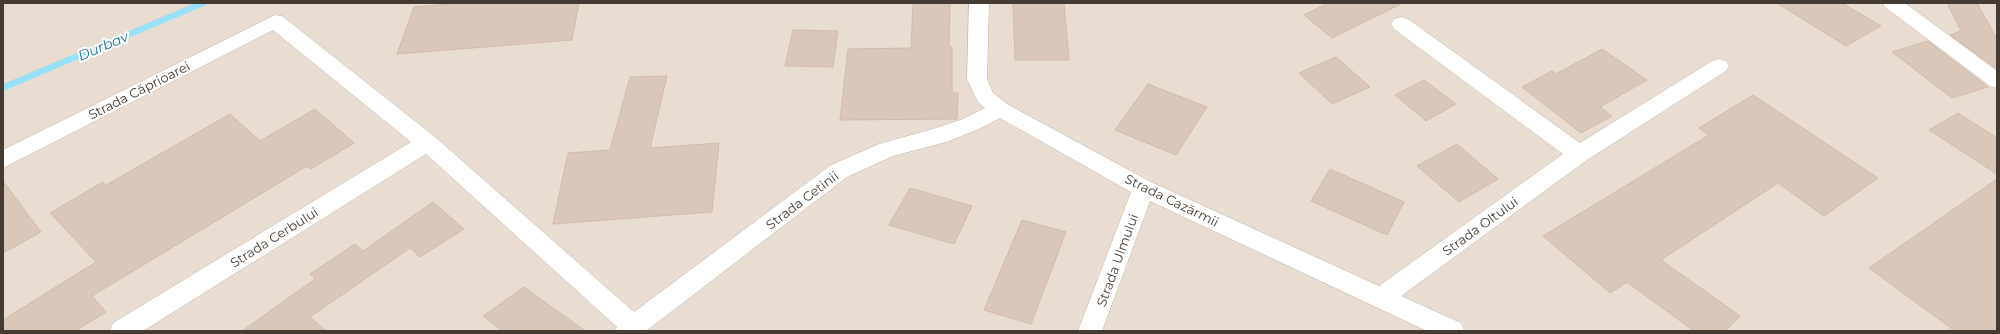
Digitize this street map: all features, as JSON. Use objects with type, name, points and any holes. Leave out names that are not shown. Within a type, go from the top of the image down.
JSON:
[{"type":"street","name":"Strada Cazărmii","points":[[979,3],[977,79],[986,97],[1000,109],[1143,188],[1452,331]]},
{"type":"street","points":[[1892,3],[1997,81]]},
{"type":"street","name":"Strada Căprioarei","points":[[3,160],[275,21],[427,143]]},
{"type":"street","points":[[1401,24],[1579,154]]},
{"type":"street","name":"Strada Oltului","points":[[1381,298],[1579,154],[1719,66]]},
{"type":"street","name":"Strada Cetinii","points":[[630,329],[839,171],[887,150],[938,136],[971,124],[1000,109]]},
{"type":"street","points":[[427,143],[630,329]]},
{"type":"street","name":"Strada Cerbului","points":[[122,331],[427,143]]},
{"type":"street","name":"Strada Ulmului","points":[[1090,331],[1143,188]]},
{"type":"shaded area","points":[[3,3],[1997,3],[1997,331],[3,331]]},
{"type":"building","points":[[460,3],[579,3],[572,40],[397,54],[414,7]]},
{"type":"building","points":[[913,3],[950,3],[949,47],[952,47],[952,93],[958,93],[957,119],[840,120],[848,49],[911,48]]},
{"type":"building","points":[[1013,3],[1064,3],[1069,60],[1015,60]]},
{"type":"building","points":[[1328,3],[1403,3],[1332,38],[1304,15]]},
{"type":"building","points":[[1777,3],[1842,3],[1881,26],[1846,46]]},
{"type":"building","points":[[1947,3],[1977,3],[1997,39],[1997,69],[1950,35],[1961,31]]},
{"type":"building","points":[[793,30],[838,31],[833,67],[785,66]]},
{"type":"building","points":[[1928,41],[1988,87],[1952,98],[1892,52]]},
{"type":"building","points":[[1602,49],[1647,80],[1600,107],[1612,116],[1581,133],[1522,87],[1552,71],[1556,74]]},
{"type":"building","points":[[1336,57],[1370,87],[1332,104],[1299,73]]},
{"type":"building","points":[[667,76],[650,148],[719,143],[712,212],[553,224],[568,153],[610,150],[630,77]]},
{"type":"building","points":[[1424,80],[1456,104],[1426,121],[1395,95]]},
{"type":"building","points":[[1148,84],[1207,107],[1176,155],[1115,130]]},
{"type":"building","points":[[1753,95],[1878,178],[1824,216],[1778,183],[1661,260],[1740,316],[1725,331],[1694,331],[1627,282],[1610,293],[1543,236],[1709,135],[1699,128]]},
{"type":"building","points":[[315,109],[354,143],[311,169],[307,166],[92,296],[106,312],[75,331],[3,331],[3,320],[96,262],[50,213],[103,182],[106,185],[230,114],[260,141]]},
{"type":"building","points":[[1958,113],[1997,138],[1997,174],[1929,130]]},
{"type":"building","points":[[1457,144],[1498,179],[1459,202],[1417,166]]},
{"type":"building","points":[[1330,169],[1404,202],[1387,235],[1311,201]]},
{"type":"building","points":[[1997,179],[1997,331],[1955,331],[1869,268]]},
{"type":"building","points":[[3,181],[41,232],[3,253]]},
{"type":"building","points":[[910,188],[972,206],[954,244],[889,225]]},
{"type":"building","points":[[433,202],[464,229],[420,257],[410,248],[310,317],[326,331],[242,331],[315,279],[310,274],[355,244],[363,251]]},
{"type":"building","points":[[1022,220],[1066,232],[1031,324],[984,310]]},
{"type":"building","points":[[524,287],[585,331],[503,331],[483,316]]},
{"type":"waterway","name":"Durbav","points":[[3,88],[203,3]]}]
